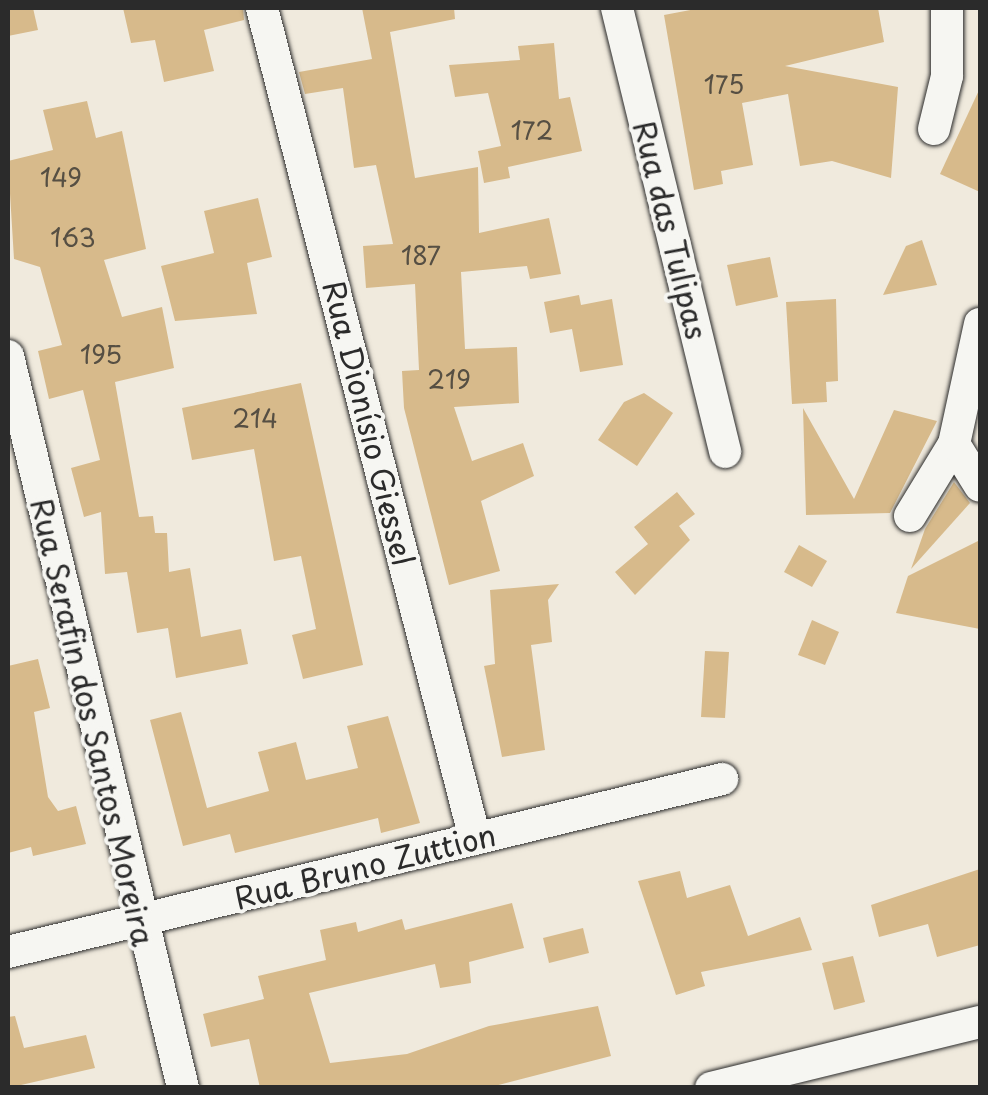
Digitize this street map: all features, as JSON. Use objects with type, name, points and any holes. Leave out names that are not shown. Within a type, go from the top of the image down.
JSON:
[{"type":"street","name":"Rua Dionísio Giessel","points":[[262,8],[475,839]]},
{"type":"street","name":"Rua das Tulipas","points":[[617,8],[725,452]]},
{"type":"street","points":[[934,128],[948,76],[947,8]]},
{"type":"street","points":[[910,516],[954,444],[980,324]]},
{"type":"street","name":"Rua Serafin dos Santos Moreira","points":[[8,356],[139,920],[183,1088]]},
{"type":"street","points":[[954,444],[980,486]]},
{"type":"street","name":"Rua Bruno Zuttion","points":[[8,952],[722,779]]},
{"type":"street","points":[[711,1088],[980,1022]]},
{"type":"building","points":[[8,8],[33,8],[38,30],[8,36]]},
{"type":"building","points":[[123,8],[243,8],[244,20],[204,30],[214,71],[164,82],[155,40],[131,43]]},
{"type":"building","points":[[362,8],[454,8],[455,19],[390,32],[415,178],[478,167],[479,233],[549,218],[561,274],[530,279],[527,266],[461,272],[465,349],[517,347],[519,403],[454,407],[472,461],[523,443],[534,476],[481,501],[500,571],[449,585],[404,408],[402,371],[419,370],[415,284],[366,288],[363,246],[393,244],[376,165],[354,168],[343,88],[305,94],[299,72],[372,59]]},
{"type":"building","points":[[701,8],[878,8],[884,42],[785,66],[898,87],[891,178],[832,161],[800,166],[788,94],[742,103],[753,165],[721,171],[723,184],[694,190],[664,15]]},
{"type":"building","points":[[554,43],[559,99],[570,97],[582,151],[508,167],[510,178],[484,183],[478,151],[501,146],[488,93],[455,97],[449,65],[520,60],[518,46]]},
{"type":"building","points":[[980,88],[980,192],[940,174]]},
{"type":"building","points":[[87,101],[96,138],[122,131],[146,249],[104,260],[122,317],[162,307],[174,368],[115,382],[139,517],[153,516],[155,533],[167,533],[169,572],[190,568],[201,637],[241,629],[248,664],[176,678],[168,628],[137,633],[127,572],[105,574],[101,512],[84,517],[71,468],[100,460],[83,390],[49,399],[38,351],[62,345],[40,267],[14,259],[8,161],[53,150],[43,110]]},
{"type":"building","points":[[258,198],[272,257],[247,263],[257,314],[175,321],[161,266],[214,253],[204,211]]},
{"type":"building","points":[[922,240],[937,285],[883,295],[906,246]]},
{"type":"building","points":[[770,257],[778,297],[736,306],[727,265]]},
{"type":"building","points":[[579,295],[581,305],[612,299],[623,365],[580,372],[572,329],[550,333],[544,302]]},
{"type":"building","points":[[836,299],[838,381],[826,382],[827,402],[792,404],[786,302]]},
{"type":"building","points":[[301,383],[363,665],[303,679],[292,635],[316,629],[301,556],[274,561],[254,449],[192,460],[182,408]]},
{"type":"building","points":[[644,393],[673,413],[637,466],[598,440],[624,402]]},
{"type":"building","points":[[803,408],[854,499],[894,410],[937,421],[890,513],[806,515]]},
{"type":"building","points":[[954,482],[970,503],[911,569],[925,529]]},
{"type":"building","points":[[677,492],[695,514],[679,526],[690,540],[635,595],[615,572],[648,544],[634,527]]},
{"type":"building","points":[[980,540],[980,629],[896,613],[908,576]]},
{"type":"building","points":[[799,545],[827,561],[812,587],[784,572]]},
{"type":"building","points":[[559,584],[548,600],[552,642],[531,645],[545,750],[502,757],[484,666],[495,664],[490,590]]},
{"type":"building","points":[[812,620],[839,632],[825,665],[798,655]]},
{"type":"building","points":[[705,651],[729,652],[725,718],[701,717]]},
{"type":"building","points":[[38,659],[50,708],[34,712],[48,797],[58,811],[76,806],[86,844],[33,856],[31,847],[8,853],[8,666]]},
{"type":"building","points":[[181,712],[207,808],[269,791],[258,752],[296,742],[306,780],[358,768],[347,726],[388,716],[420,823],[381,833],[378,818],[235,853],[230,834],[183,846],[150,720]]},
{"type":"building","points":[[980,869],[980,945],[937,957],[928,924],[879,937],[871,905]]},
{"type":"building","points":[[680,871],[687,898],[730,885],[748,936],[800,917],[812,950],[701,972],[705,986],[676,995],[638,881]]},
{"type":"building","points":[[512,903],[524,948],[469,962],[471,983],[440,988],[435,964],[309,993],[330,1063],[407,1054],[489,1026],[598,1006],[611,1056],[487,1088],[260,1088],[249,1039],[211,1047],[203,1014],[264,999],[258,976],[326,960],[320,930],[356,922],[358,932],[402,919],[405,930]]},
{"type":"building","points":[[583,928],[589,953],[549,963],[543,938]]},
{"type":"building","points":[[853,956],[865,1002],[834,1010],[822,963]]},
{"type":"building","points":[[15,1016],[24,1048],[86,1035],[95,1068],[8,1088],[8,1017]]}]
